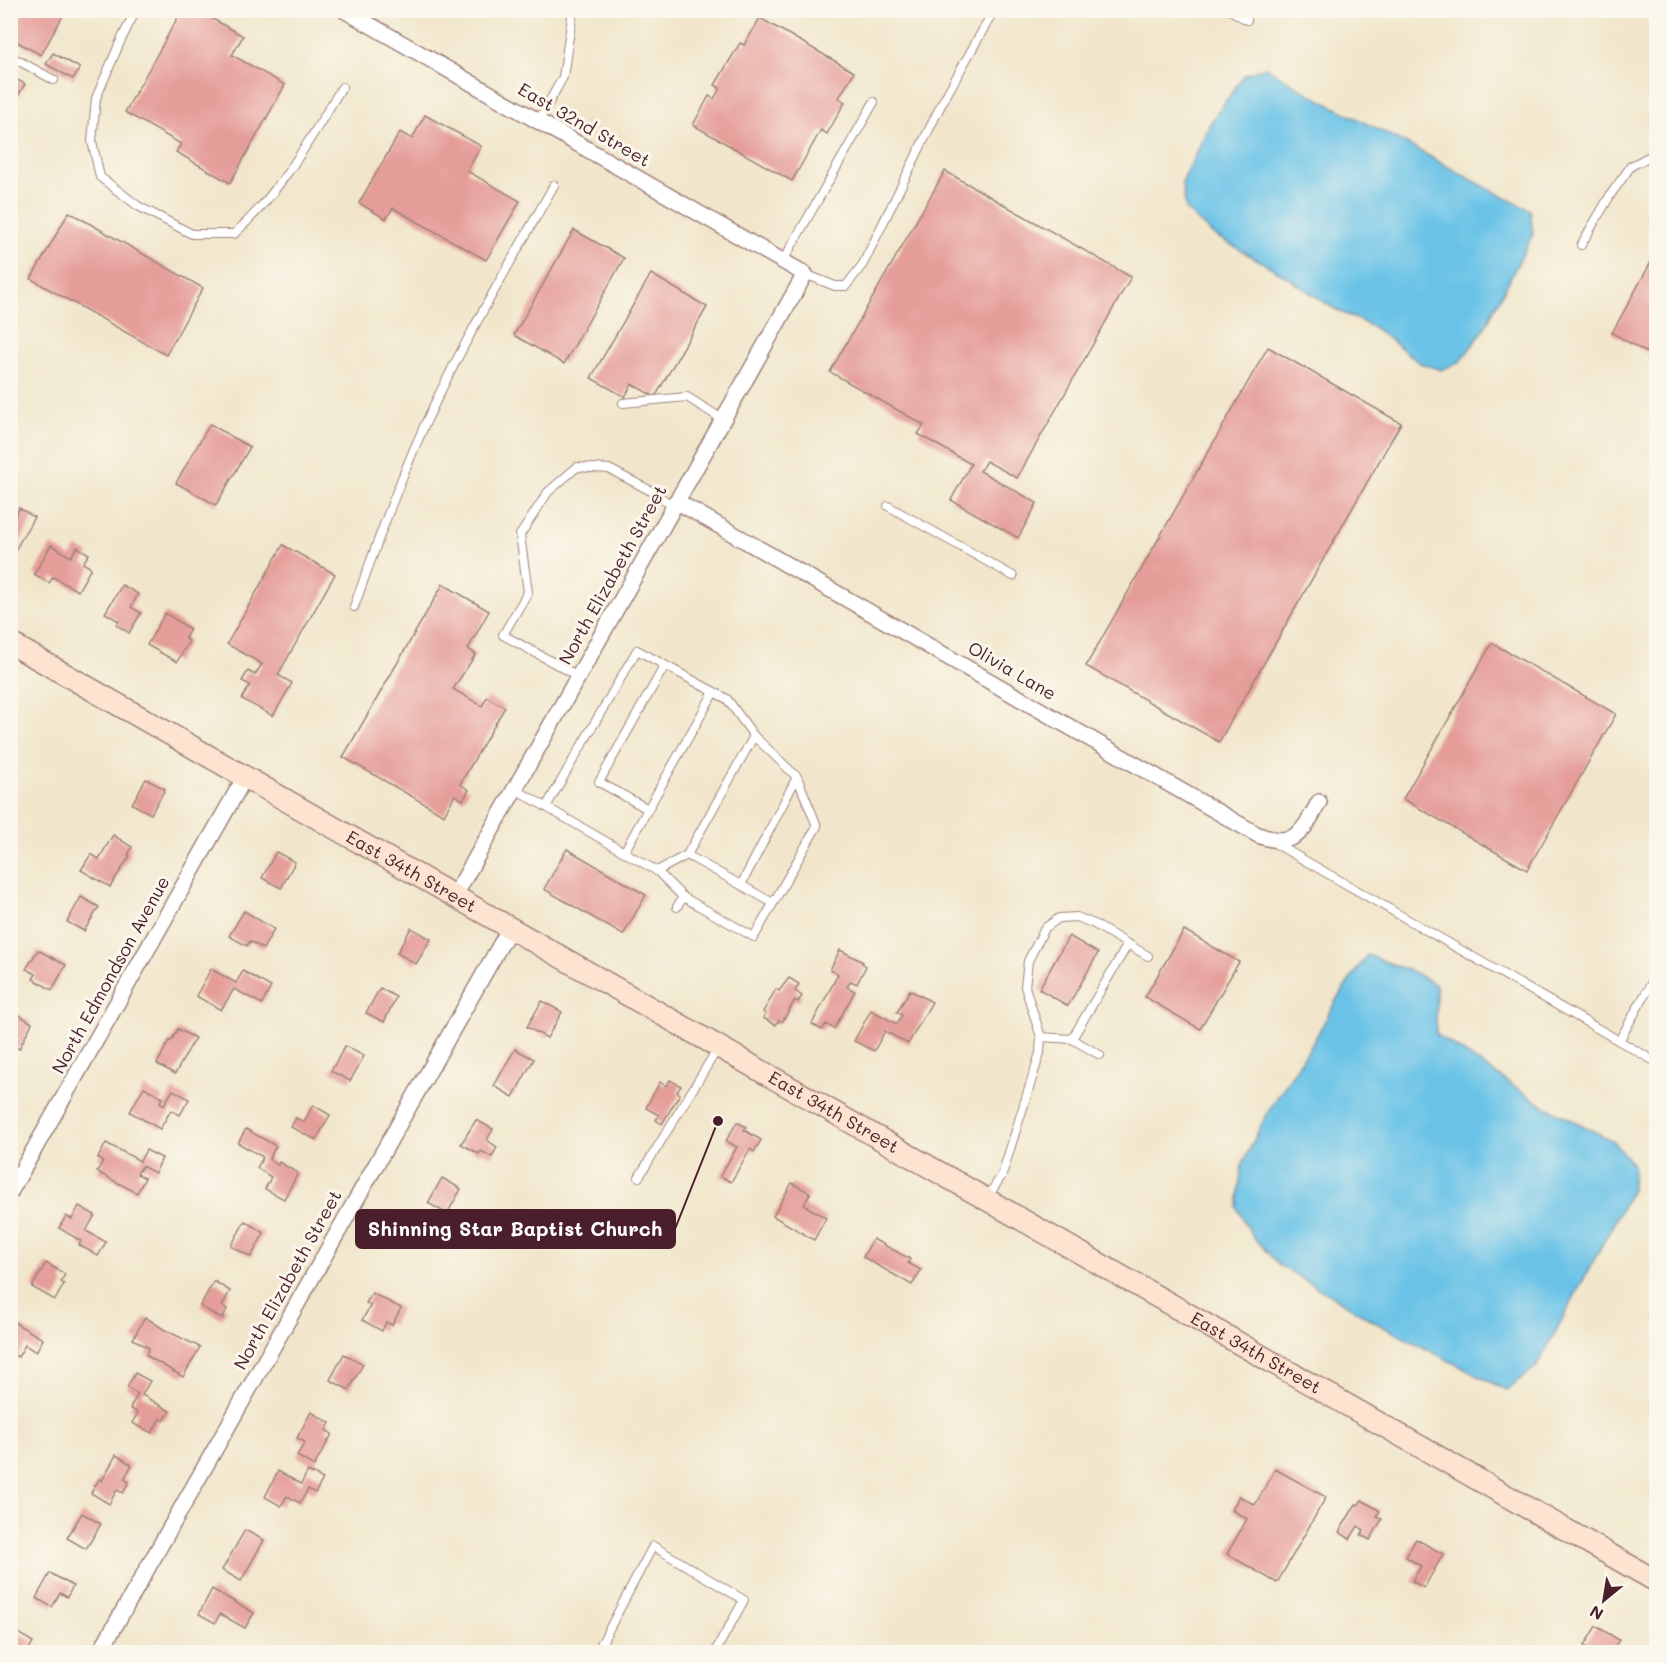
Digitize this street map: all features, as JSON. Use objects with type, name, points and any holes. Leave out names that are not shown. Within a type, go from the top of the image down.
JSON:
[{"type":"main road","name":"East 34th Street","points":[[10,643],[1656,1581]]},
{"type":"street","name":"East 32nd Street","points":[[344,10],[805,274]]},
{"type":"street","name":"North Elizabeth Street","points":[[455,895],[805,274]]},
{"type":"street","name":"Olivia Lane","points":[[675,503],[1269,840]]},
{"type":"street","name":"North Edmondson Avenue","points":[[10,1192],[245,777]]},
{"type":"street","points":[[1269,840],[1290,839],[1300,833],[1319,802]]},
{"type":"street","name":"North Elizabeth Street","points":[[100,1653],[510,928]]},
{"type":"lane","points":[[136,10],[120,40],[96,98],[92,141],[100,177],[138,206],[192,234],[234,234],[257,214],[301,154],[342,87]]},
{"type":"lane","points":[[538,122],[563,77],[573,10]]},
{"type":"lane","points":[[805,274],[835,286],[846,286],[863,264],[942,104],[994,10]]},
{"type":"lane","points":[[1230,10],[1247,20]]},
{"type":"lane","points":[[10,56],[54,80]]},
{"type":"lane","points":[[783,261],[874,102]]},
{"type":"lane","points":[[1581,245],[1611,194],[1631,166],[1656,153]]},
{"type":"lane","points":[[354,607],[389,510],[435,403],[476,323],[554,185]]},
{"type":"lane","points":[[623,403],[687,397],[722,419]]},
{"type":"lane","points":[[578,676],[503,635],[528,592],[520,535],[548,492],[577,467],[609,469],[675,503]]},
{"type":"lane","points":[[888,506],[1013,576]]},
{"type":"lane","points":[[515,789],[546,807],[657,871],[683,897],[754,937],[817,826],[796,777],[754,736],[727,699],[637,650],[546,807]]},
{"type":"lane","points":[[648,809],[599,782],[665,665]]},
{"type":"lane","points":[[624,852],[714,692]]},
{"type":"lane","points":[[657,871],[687,855],[754,736]]},
{"type":"lane","points":[[741,885],[796,777]]},
{"type":"lane","points":[[1269,840],[1656,1062]]},
{"type":"lane","points":[[687,855],[773,903]]},
{"type":"lane","points":[[677,907],[683,897]]},
{"type":"lane","points":[[986,1199],[1002,1175],[1040,1053],[1041,1037],[1025,987],[1028,961],[1045,928],[1059,918],[1077,917],[1094,924],[1148,956]]},
{"type":"lane","points":[[1072,1039],[1128,945]]},
{"type":"lane","points":[[1619,1041],[1656,975]]},
{"type":"lane","points":[[1041,1037],[1072,1039],[1100,1055]]},
{"type":"lane","points":[[639,1177],[719,1047]]},
{"type":"lane","points":[[597,1653],[653,1546],[744,1600],[715,1653]]},
{"type":"water","points":[[1266,67],[1313,96],[1530,210],[1533,234],[1483,331],[1460,362],[1441,370],[1420,363],[1375,328],[1335,309],[1276,270],[1212,234],[1186,210],[1182,183],[1211,122],[1244,75]]},
{"type":"water","points":[[1367,955],[1413,972],[1436,985],[1436,1034],[1541,1104],[1613,1141],[1633,1165],[1632,1189],[1537,1366],[1506,1390],[1382,1326],[1279,1265],[1253,1237],[1237,1208],[1242,1165],[1266,1115],[1311,1046],[1337,999]]},
{"type":"building","points":[[10,10],[66,10],[41,55],[10,38]]},
{"type":"building","points":[[182,10],[197,10],[243,36],[232,55],[285,85],[230,183],[176,152],[181,144],[125,112]]},
{"type":"building","points":[[760,18],[854,72],[839,98],[845,102],[827,134],[821,130],[792,181],[693,125],[709,96],[714,99],[720,88],[715,85],[740,43],[744,45]]},
{"type":"building","points":[[53,53],[80,68],[73,79],[46,64]]},
{"type":"building","points":[[10,76],[25,84],[10,109]]},
{"type":"building","points":[[425,115],[481,146],[467,171],[520,201],[486,260],[393,208],[386,219],[359,203],[400,132],[412,139]]},
{"type":"building","points":[[945,171],[1131,277],[1017,478],[986,461],[980,471],[1037,503],[1018,538],[951,500],[971,464],[918,434],[924,425],[830,372]]},
{"type":"building","points":[[69,212],[203,288],[166,355],[31,279]]},
{"type":"building","points":[[574,230],[624,258],[564,364],[514,335]]},
{"type":"building","points":[[1656,253],[1656,358],[1612,333]]},
{"type":"building","points":[[651,274],[707,307],[655,397],[632,384],[625,397],[591,378]]},
{"type":"building","points":[[1268,347],[1401,423],[1219,742],[1086,666]]},
{"type":"building","points":[[210,424],[250,447],[216,505],[176,483]]},
{"type":"building","points":[[19,508],[34,517],[10,559],[10,527]]},
{"type":"building","points":[[51,545],[71,557],[77,547],[89,554],[83,563],[91,568],[78,591],[53,577],[49,583],[34,574]]},
{"type":"building","points":[[283,545],[335,574],[278,675],[292,683],[273,716],[242,699],[250,685],[242,681],[248,671],[255,675],[262,664],[227,644]]},
{"type":"building","points":[[443,584],[489,611],[468,649],[476,654],[453,689],[482,706],[487,697],[505,707],[460,784],[469,790],[463,800],[455,795],[444,815],[343,757]]},
{"type":"building","points":[[122,585],[138,594],[131,607],[141,613],[129,633],[117,625],[119,621],[105,613]]},
{"type":"building","points":[[165,613],[190,629],[185,638],[189,641],[177,662],[147,645]]},
{"type":"building","points":[[1492,643],[1616,714],[1527,870],[1403,799]]},
{"type":"building","points":[[146,779],[165,789],[151,814],[132,804]]},
{"type":"building","points":[[113,835],[132,847],[128,855],[130,856],[110,887],[81,870],[91,854],[99,859]]},
{"type":"building","points":[[567,849],[646,895],[623,935],[544,889]]},
{"type":"building","points":[[276,852],[295,862],[281,888],[262,878]]},
{"type":"building","points":[[81,897],[99,907],[84,931],[67,922]]},
{"type":"building","points":[[244,911],[274,929],[263,949],[250,941],[247,946],[229,936]]},
{"type":"building","points":[[411,928],[431,939],[416,964],[397,953]]},
{"type":"building","points":[[1184,930],[1239,962],[1200,1029],[1145,997]]},
{"type":"building","points":[[1069,936],[1098,953],[1068,1006],[1039,989]]},
{"type":"building","points":[[38,950],[66,965],[52,990],[33,979],[36,974],[26,969]]},
{"type":"building","points":[[840,950],[863,962],[866,966],[857,984],[851,981],[847,987],[855,991],[834,1029],[826,1024],[822,1030],[812,1024],[838,974],[830,970]]},
{"type":"building","points":[[211,969],[236,983],[243,971],[271,987],[262,1004],[234,989],[221,1010],[196,996]]},
{"type":"building","points":[[789,978],[799,984],[795,991],[802,996],[798,1002],[795,1000],[782,1022],[779,1020],[776,1025],[763,1018],[766,1014],[763,1012],[776,989],[779,991]]},
{"type":"building","points":[[380,988],[396,997],[384,1022],[366,1013]]},
{"type":"building","points":[[910,990],[932,1002],[908,1044],[885,1031],[874,1051],[854,1041],[871,1010],[897,1024],[902,1015],[897,1012]]},
{"type":"building","points":[[542,1001],[562,1012],[547,1038],[527,1027]]},
{"type":"building","points":[[16,1013],[32,1023],[19,1049],[10,1044],[10,1022]]},
{"type":"building","points":[[178,1029],[195,1038],[175,1074],[157,1064]]},
{"type":"building","points":[[345,1046],[364,1056],[350,1081],[331,1071]]},
{"type":"building","points":[[515,1049],[534,1059],[513,1097],[494,1086]]},
{"type":"building","points":[[670,1080],[681,1086],[677,1092],[680,1094],[662,1124],[656,1120],[659,1115],[646,1108],[660,1082],[666,1086]]},
{"type":"building","points":[[144,1087],[163,1098],[160,1102],[164,1105],[173,1090],[189,1099],[180,1115],[171,1110],[160,1129],[130,1112]]},
{"type":"building","points":[[313,1105],[330,1115],[316,1140],[291,1127],[296,1118],[304,1122]]},
{"type":"building","points":[[476,1120],[493,1129],[487,1140],[497,1147],[492,1157],[481,1151],[479,1154],[461,1144]]},
{"type":"building","points":[[737,1122],[746,1127],[744,1130],[761,1140],[754,1152],[750,1149],[731,1182],[720,1176],[737,1147],[726,1141]]},
{"type":"building","points":[[246,1129],[276,1146],[269,1159],[298,1173],[284,1199],[265,1189],[271,1177],[257,1168],[263,1157],[238,1143]]},
{"type":"building","points":[[106,1143],[140,1161],[146,1150],[162,1158],[155,1173],[142,1166],[137,1174],[145,1178],[137,1193],[97,1172],[103,1161],[98,1158]]},
{"type":"building","points":[[442,1178],[461,1189],[447,1214],[428,1203]]},
{"type":"building","points":[[792,1183],[810,1193],[804,1205],[826,1218],[814,1240],[773,1216]]},
{"type":"building","points":[[79,1206],[95,1215],[86,1231],[106,1242],[98,1256],[79,1245],[81,1241],[59,1228],[66,1216],[72,1219]]},
{"type":"building","points":[[245,1221],[264,1233],[251,1257],[231,1246]]},
{"type":"building","points":[[873,1239],[910,1259],[908,1263],[921,1270],[912,1285],[863,1257]]},
{"type":"building","points":[[46,1263],[65,1274],[61,1282],[64,1284],[55,1300],[32,1287]]},
{"type":"building","points":[[214,1281],[230,1291],[222,1306],[227,1309],[222,1319],[200,1306]]},
{"type":"building","points":[[372,1293],[401,1308],[392,1325],[386,1322],[382,1331],[362,1320],[371,1305],[366,1303]]},
{"type":"building","points":[[145,1317],[165,1330],[200,1347],[183,1377],[146,1355],[149,1348],[133,1339]]},
{"type":"building","points":[[10,1320],[43,1339],[36,1352],[25,1345],[18,1357],[10,1353]]},
{"type":"building","points":[[344,1354],[363,1364],[349,1390],[330,1380]]},
{"type":"building","points":[[135,1373],[150,1381],[142,1395],[170,1411],[164,1421],[160,1418],[152,1433],[132,1423],[138,1413],[130,1408],[138,1394],[127,1388]]},
{"type":"building","points":[[311,1412],[330,1423],[326,1430],[332,1434],[314,1466],[297,1456],[305,1442],[297,1438]]},
{"type":"building","points":[[116,1455],[132,1465],[124,1479],[129,1482],[123,1493],[117,1490],[109,1504],[91,1493],[99,1479],[102,1481]]},
{"type":"building","points":[[1275,1469],[1326,1497],[1277,1583],[1227,1554],[1247,1519],[1232,1510],[1239,1496],[1255,1505]]},
{"type":"building","points":[[278,1471],[301,1484],[308,1471],[323,1479],[315,1493],[308,1489],[300,1503],[287,1496],[281,1506],[265,1497]]},
{"type":"building","points":[[1362,1500],[1380,1511],[1377,1516],[1382,1519],[1370,1540],[1361,1535],[1364,1530],[1358,1526],[1350,1539],[1339,1532],[1356,1504],[1358,1505]]},
{"type":"building","points":[[82,1513],[101,1524],[86,1549],[67,1538]]},
{"type":"building","points":[[245,1530],[264,1540],[241,1581],[222,1570]]},
{"type":"building","points":[[1416,1539],[1443,1554],[1424,1588],[1412,1581],[1421,1566],[1406,1557]]},
{"type":"building","points":[[50,1573],[73,1586],[67,1597],[60,1593],[52,1607],[36,1598]]},
{"type":"building","points":[[212,1589],[254,1613],[245,1628],[220,1614],[215,1623],[199,1614]]},
{"type":"building","points":[[1596,1626],[1619,1640],[1611,1652],[1590,1652],[1584,1646]]},
{"type":"building","points":[[15,1631],[33,1642],[27,1652],[10,1652],[10,1639]]},
{"type":"place","name":"Shinning Star Baptist Church","points":[[718,1121]]}]
